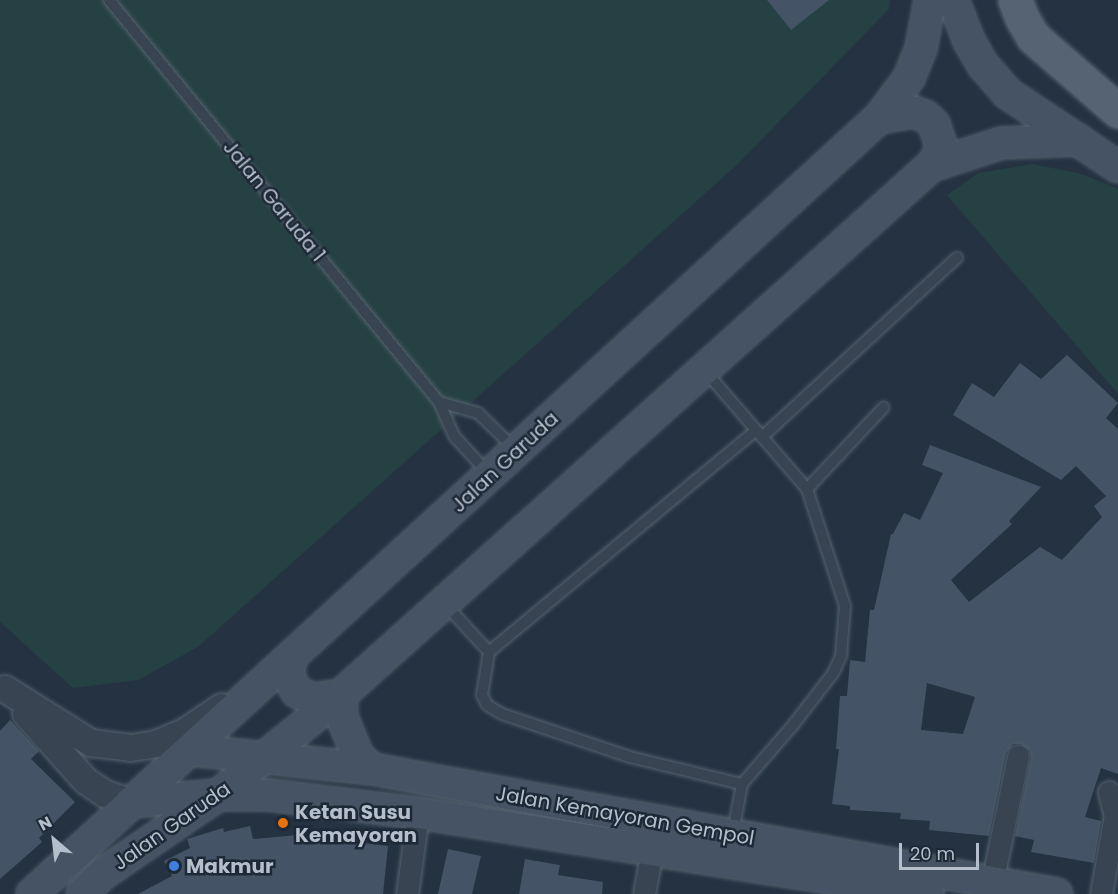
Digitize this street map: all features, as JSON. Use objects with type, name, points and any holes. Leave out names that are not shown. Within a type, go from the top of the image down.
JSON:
[{"type":"main road","name":"Jalan Garuda","points":[[32,894],[879,118],[909,78],[921,49],[930,0]]},
{"type":"main road","points":[[953,0],[969,41],[983,65],[1007,93],[1118,167]]},
{"type":"main road","points":[[1015,0],[1033,37],[1118,111]]},
{"type":"main road","points":[[1118,89],[1118,102]]},
{"type":"main road","points":[[879,118],[914,112],[925,116],[934,124],[941,145],[938,157],[931,166]]},
{"type":"main road","name":"Jalan Garuda","points":[[82,894],[104,873],[218,795],[341,695],[931,166],[1001,143],[1079,140]]},
{"type":"main road","points":[[291,658],[288,676],[297,692],[313,699],[341,695],[342,717],[358,756],[372,769]]},
{"type":"main road","name":"Jalan Kemayoran Gempol","points":[[191,750],[372,769],[729,848],[939,888],[992,883],[1057,894]]},
{"type":"main road","name":"Jalan Kemayoran Gempol","points":[[130,802],[218,795],[269,795],[418,813],[652,850],[729,848]]},
{"type":"street","points":[[3,687],[91,743],[131,748],[156,744],[186,731],[220,708],[258,689]]},
{"type":"street","points":[[3,687],[77,772],[105,794],[130,802]]},
{"type":"street","points":[[992,883],[1018,756]]},
{"type":"street","points":[[1101,894],[1115,815],[1109,792]]},
{"type":"street","points":[[407,894],[418,813]]},
{"type":"street","points":[[644,894],[652,850]]},
{"type":"lane","name":"Jalan Garuda 1","points":[[109,0],[439,402],[454,436],[490,476]]},
{"type":"lane","points":[[742,784],[630,757],[502,714],[487,705],[482,695],[489,652],[759,434],[957,258]]},
{"type":"lane","points":[[704,369],[807,489],[845,606],[841,656],[828,681],[742,784],[729,848]]},
{"type":"lane","points":[[439,402],[478,413],[517,451]]},
{"type":"lane","points":[[807,489],[884,406]]},
{"type":"lane","points":[[444,603],[489,652]]},
{"type":"green space","points":[[0,0],[890,0],[889,9],[738,164],[198,647],[138,680],[73,688],[0,622]]},
{"type":"green space","points":[[1033,164],[1082,174],[1118,189],[1118,394],[947,195],[978,173]]},
{"type":"building","points":[[767,0],[829,0],[791,30]]},
{"type":"building","points":[[1067,355],[1118,403],[1106,418],[1118,429],[1118,774],[1101,768],[1085,817],[1101,821],[1094,863],[1031,852],[1034,840],[1015,836],[1031,758],[1030,751],[1021,744],[1013,744],[1006,753],[989,836],[929,830],[930,821],[900,819],[901,813],[850,810],[850,806],[832,804],[839,749],[836,749],[840,696],[847,696],[850,660],[865,662],[870,610],[874,610],[891,534],[904,513],[920,520],[943,473],[922,465],[930,445],[1041,487],[1009,521],[1012,524],[951,580],[969,602],[1040,547],[1062,560],[1102,517],[1094,506],[1106,496],[1076,466],[1061,480],[953,415],[972,383],[994,397],[1020,363],[1041,379]],"holes":[[[927,683],[975,697],[963,734],[921,730]]]},
{"type":"building","points":[[10,720],[39,751],[31,759],[75,802],[39,838],[42,842],[0,879],[0,731]]},
{"type":"building","points":[[250,826],[253,839],[298,835],[299,841],[354,844],[354,842],[388,846],[383,894],[138,894],[172,876],[164,861],[190,848],[187,839],[223,828],[224,832]]},
{"type":"building","points":[[448,849],[481,856],[472,894],[438,894]]},
{"type":"building","points":[[525,859],[560,865],[558,875],[603,882],[602,894],[519,894]]},
{"type":"place","name":"Ketan Susu Kemayoran","points":[[283,823]]},
{"type":"place","name":"Makmur","points":[[174,866]]}]
